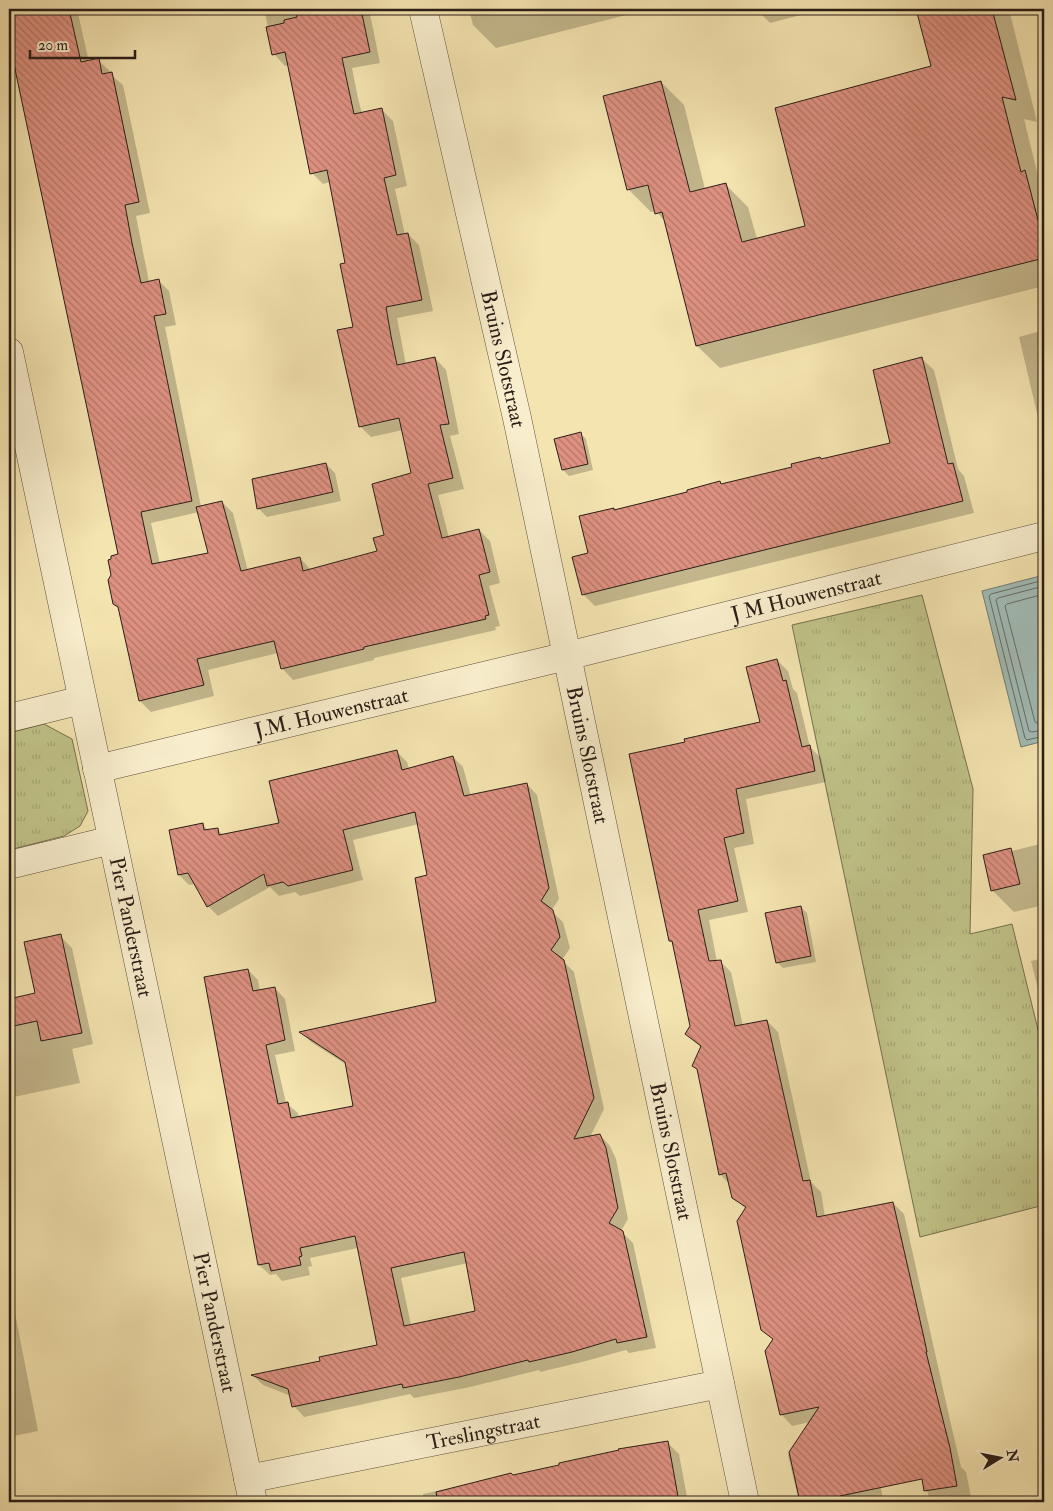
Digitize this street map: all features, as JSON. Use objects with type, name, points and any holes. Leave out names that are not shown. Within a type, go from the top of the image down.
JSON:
[{"type":"street","name":"Bruins Slotstraat","points":[[423,9],[517,418],[745,1502]]},
{"type":"street","name":"Pier Panderstraat","points":[[9,352],[250,1490]]},
{"type":"street","name":"J M Houwenstraat","points":[[567,656],[1044,536]]},
{"type":"street","name":"J.M. Houwenstraat","points":[[97,769],[567,656]]},
{"type":"street","points":[[9,718],[82,700]]},
{"type":"street","points":[[9,865],[112,840]]},
{"type":"street","name":"Treslingstraat","points":[[250,1490],[720,1384]]},
{"type":"green space","points":[[922,595],[973,789],[970,934],[1012,924],[1044,1054],[1044,1205],[920,1237],[792,625]]},
{"type":"green space","points":[[44,724],[72,739],[88,811],[80,826],[64,836],[9,850],[9,733]]},
{"type":"water","points":[[1044,575],[1044,741],[1021,747],[982,591]]},
{"type":"building","points":[[9,9],[69,9],[81,62],[99,58],[102,74],[112,72],[139,202],[125,205],[132,243],[141,283],[159,279],[166,314],[154,316],[192,501],[141,512],[152,564],[208,553],[196,507],[222,501],[241,571],[300,557],[303,571],[377,551],[373,538],[384,535],[372,484],[411,473],[399,418],[359,427],[337,330],[353,327],[340,264],[345,263],[327,170],[310,174],[285,52],[272,55],[266,27],[284,23],[284,20],[297,17],[296,9],[361,9],[370,52],[342,58],[354,114],[382,108],[396,175],[384,178],[397,235],[408,233],[422,300],[386,307],[391,336],[397,365],[435,357],[449,424],[440,425],[453,478],[428,484],[442,538],[479,529],[490,572],[479,575],[489,615],[485,616],[486,619],[364,647],[364,649],[281,669],[274,641],[197,659],[204,685],[139,701],[118,607],[113,604],[108,580],[111,575],[108,560],[111,559],[111,556],[118,554],[9,41]]},
{"type":"building","points":[[916,9],[992,9],[1016,100],[1002,97],[1021,172],[1025,170],[1044,243],[1044,258],[696,346],[662,212],[655,214],[648,185],[627,190],[603,96],[661,81],[690,192],[726,183],[742,242],[805,226],[775,108],[931,66]]},
{"type":"building","points":[[922,357],[948,464],[953,463],[963,501],[582,595],[572,557],[588,553],[579,516],[614,508],[614,510],[687,492],[687,490],[720,481],[721,484],[792,467],[791,464],[820,457],[821,459],[890,443],[873,370]]},
{"type":"building","points":[[581,432],[588,464],[562,470],[554,439]]},
{"type":"building","points":[[326,463],[333,492],[257,509],[252,479]]},
{"type":"building","points":[[777,659],[783,681],[786,680],[802,747],[810,745],[815,771],[736,789],[744,833],[724,838],[738,901],[698,910],[709,961],[721,960],[735,1026],[767,1020],[803,1181],[810,1180],[817,1217],[893,1202],[926,1352],[950,1448],[957,1486],[924,1491],[922,1479],[840,1496],[842,1502],[800,1502],[789,1452],[819,1407],[780,1415],[765,1351],[773,1339],[761,1330],[737,1221],[746,1207],[732,1198],[726,1173],[719,1175],[697,1069],[692,1066],[701,1046],[685,1034],[690,1026],[672,941],[669,941],[629,754],[685,742],[684,739],[760,722],[746,667]]},
{"type":"building","points":[[397,750],[402,770],[453,756],[464,796],[527,783],[549,888],[541,901],[553,910],[560,937],[551,950],[564,960],[594,1098],[574,1139],[600,1134],[606,1148],[618,1208],[609,1223],[623,1231],[647,1337],[617,1343],[616,1339],[572,1352],[529,1362],[528,1360],[459,1377],[403,1388],[402,1384],[292,1407],[288,1389],[251,1375],[320,1361],[319,1357],[377,1345],[355,1236],[300,1248],[302,1256],[299,1257],[301,1265],[271,1271],[269,1263],[258,1265],[204,977],[248,969],[253,991],[275,987],[285,1040],[266,1045],[278,1104],[288,1102],[291,1118],[353,1106],[345,1062],[299,1032],[436,1002],[415,878],[427,875],[415,812],[343,830],[353,870],[288,886],[283,882],[267,886],[264,874],[207,907],[188,873],[178,875],[169,830],[203,823],[204,830],[218,828],[219,835],[279,823],[269,781]],"holes":[[[464,1252],[475,1311],[404,1326],[391,1268]]]},
{"type":"building","points":[[1011,848],[1020,884],[991,891],[983,855]]},
{"type":"building","points":[[801,906],[811,956],[776,963],[765,913]]},
{"type":"building","points":[[61,934],[82,1033],[41,1041],[37,1021],[9,1027],[9,999],[35,993],[24,942]]},
{"type":"building","points":[[668,1441],[679,1502],[438,1502],[436,1492],[511,1473],[513,1475],[559,1465],[559,1463],[618,1449]]}]
